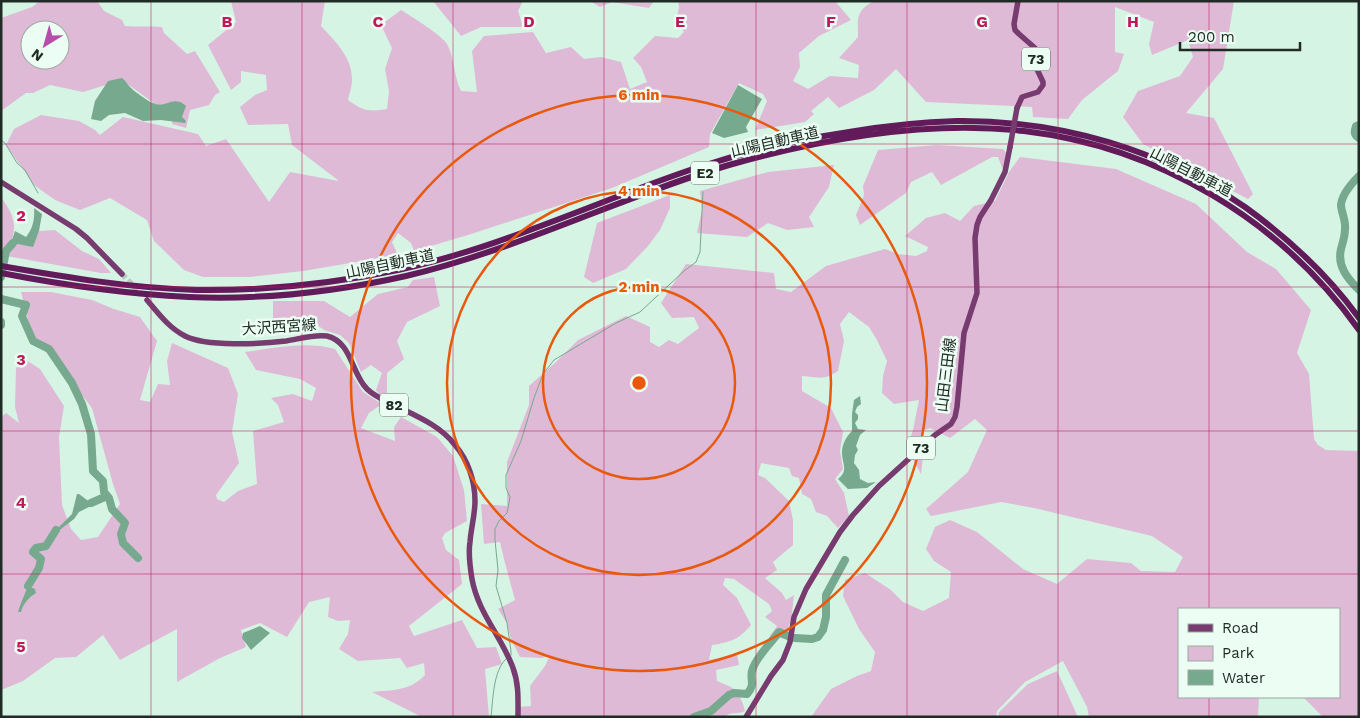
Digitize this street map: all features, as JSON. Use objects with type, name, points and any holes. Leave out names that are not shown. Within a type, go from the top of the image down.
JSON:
[{"type":"highway","name":"山陽自動車道","points":[[1,266],[135,286],[173,289],[220,290],[329,282],[401,269],[455,255],[537,227],[693,169],[769,147],[829,135],[895,125],[957,121],[996,122],[1047,128],[1098,139],[1143,154],[1192,175],[1232,199],[1276,231],[1318,270],[1359,318]]},
{"type":"highway","name":"山陽自動車道","points":[[1,273],[101,289],[189,297],[253,296],[331,289],[403,276],[465,260],[695,176],[770,154],[829,142],[896,132],[958,128],[995,129],[1046,135],[1117,152],[1163,170],[1210,194],[1252,221],[1294,256],[1330,293],[1359,330]]},
{"type":"main road","name":"山田三田線","points":[[746,717],[771,676],[784,660],[790,642],[794,617],[803,596],[840,532],[875,491],[935,435],[951,424],[955,416],[964,333],[977,293],[977,225],[980,216],[991,200],[1005,172],[1017,108],[1022,96],[1038,92],[1043,85],[1035,65],[1035,48],[1015,30],[1014,24],[1018,1]]},
{"type":"main road","points":[[1,182],[76,229],[122,274]]},
{"type":"main road","name":"大沢西宮線","points":[[146,300],[174,329],[186,337],[198,341],[216,343],[273,342],[319,336],[332,338],[345,348],[358,378],[368,390],[436,427],[447,436],[467,464],[474,488],[475,501],[469,553],[474,588],[481,608],[508,657],[517,684],[518,717]]},
{"type":"green space","points":[[40,1],[97,1],[104,11],[122,20],[125,26],[162,27],[164,33],[187,54],[195,51],[220,92],[215,95],[209,105],[190,110],[186,128],[172,124],[174,108],[155,104],[122,80],[83,92],[50,85],[33,93],[26,93],[1,111],[1,18],[32,7]]},
{"type":"green space","points":[[231,1],[325,1],[321,26],[342,50],[349,64],[352,83],[348,100],[366,110],[375,110],[387,109],[389,91],[385,69],[392,48],[381,25],[401,10],[446,42],[461,91],[477,92],[472,51],[484,36],[533,32],[546,53],[571,47],[584,59],[601,57],[621,62],[630,89],[647,82],[641,67],[633,58],[655,36],[678,38],[684,32],[676,22],[679,7],[678,1],[835,1],[851,20],[819,36],[799,53],[800,67],[793,81],[808,89],[830,76],[858,78],[859,65],[839,58],[858,37],[858,20],[863,8],[874,1],[1234,1],[1223,69],[1186,113],[1214,118],[1253,194],[1248,199],[1143,144],[1123,117],[1138,91],[1180,76],[1193,57],[1188,40],[1152,55],[1149,44],[1154,22],[1115,7],[1115,52],[1124,54],[1118,71],[1082,100],[1068,119],[1033,117],[1032,107],[926,102],[896,69],[874,90],[839,108],[828,97],[811,111],[814,114],[805,122],[755,130],[767,101],[763,94],[739,83],[710,134],[709,147],[612,188],[414,251],[411,243],[398,233],[392,242],[398,255],[303,271],[249,277],[203,277],[184,270],[154,241],[147,220],[110,198],[80,210],[55,200],[34,185],[6,145],[14,129],[41,115],[79,121],[100,135],[123,117],[198,134],[206,146],[226,139],[269,202],[290,172],[339,181],[292,145],[288,124],[248,125],[240,107],[255,95],[267,90],[266,75],[241,71],[241,82],[231,90],[208,45],[236,22]]},
{"type":"green space","points":[[433,1],[523,1],[518,11],[523,27],[481,27],[461,36]]},
{"type":"green space","points":[[590,1],[654,1],[649,8],[612,2],[600,7]]},
{"type":"green space","points":[[937,145],[1003,149],[1007,154],[1003,170],[998,157],[992,157],[941,185],[932,172],[911,182],[906,193],[860,225],[856,215],[864,195],[863,186],[878,150]]},
{"type":"green space","points":[[1020,157],[1116,169],[1196,204],[1247,252],[1276,269],[1311,310],[1297,353],[1309,374],[1314,439],[1318,445],[1326,450],[1359,451],[1359,717],[1323,717],[1304,698],[1340,698],[1340,608],[1178,608],[1178,698],[1259,698],[1258,717],[1089,717],[1087,707],[1063,661],[1025,682],[997,711],[996,717],[811,717],[831,689],[871,671],[875,652],[859,629],[843,596],[845,580],[865,573],[891,590],[903,602],[923,611],[949,598],[951,572],[934,561],[926,549],[935,527],[950,520],[977,532],[1023,569],[1057,584],[1087,559],[1131,563],[1141,571],[1175,572],[1183,557],[1152,536],[1001,502],[931,516],[926,509],[968,472],[987,430],[975,419],[950,438],[930,428],[922,431],[923,457],[921,474],[907,449],[919,400],[894,404],[882,393],[883,376],[887,361],[869,327],[849,312],[840,324],[844,341],[838,371],[824,377],[802,376],[802,391],[831,408],[843,432],[840,451],[843,469],[835,479],[844,493],[849,516],[838,528],[827,516],[816,512],[811,499],[802,494],[799,478],[792,476],[789,468],[761,463],[758,475],[765,478],[789,501],[793,520],[793,545],[773,562],[777,570],[765,578],[782,593],[786,600],[794,595],[791,622],[786,639],[770,636],[777,626],[765,617],[772,611],[769,604],[734,579],[725,578],[723,585],[737,598],[751,625],[734,640],[712,645],[709,660],[737,654],[739,665],[716,670],[717,681],[735,690],[745,711],[729,714],[725,717],[519,717],[519,707],[531,706],[530,686],[545,666],[550,655],[542,658],[520,657],[511,639],[507,623],[498,609],[515,600],[500,542],[484,544],[481,504],[507,506],[507,462],[529,405],[529,386],[578,340],[626,316],[650,327],[650,342],[659,347],[669,340],[678,344],[699,328],[694,317],[672,318],[661,303],[686,264],[774,273],[776,289],[791,292],[826,266],[885,249],[898,254],[916,256],[927,251],[928,247],[905,236],[926,218],[945,213],[960,221],[974,206],[995,201],[1009,172]]},
{"type":"green space","points":[[834,165],[829,187],[809,217],[814,227],[787,230],[768,223],[747,237],[697,233],[702,210],[700,191],[768,172]]},
{"type":"green space","points":[[670,195],[670,208],[660,230],[626,269],[593,283],[584,277],[597,223]]},
{"type":"green space","points":[[1,197],[14,222],[12,240],[37,236],[39,231],[55,230],[82,251],[99,259],[111,273],[101,273],[1,255]]},
{"type":"green space","points":[[434,277],[440,306],[407,322],[397,341],[404,359],[387,373],[387,396],[379,394],[376,390],[382,373],[371,365],[361,372],[349,343],[340,335],[324,330],[314,323],[273,323],[273,301],[324,301],[350,317],[378,294],[408,287],[413,280]]},
{"type":"green space","points":[[21,292],[51,292],[92,300],[140,317],[157,341],[140,400],[150,402],[158,384],[170,385],[167,361],[172,343],[228,368],[238,394],[232,432],[239,463],[216,495],[217,499],[224,502],[238,491],[257,484],[253,431],[284,422],[278,405],[271,398],[293,394],[312,401],[316,388],[300,379],[256,370],[245,352],[302,345],[335,349],[363,392],[382,404],[369,413],[361,428],[395,441],[394,427],[401,417],[437,437],[453,456],[464,490],[467,521],[445,533],[442,538],[446,550],[459,560],[462,584],[409,626],[414,636],[462,620],[477,648],[496,647],[502,664],[485,669],[489,717],[422,717],[372,692],[400,689],[413,684],[425,675],[424,663],[407,668],[400,658],[358,661],[339,649],[348,634],[350,620],[338,621],[328,617],[330,597],[309,602],[287,637],[260,623],[241,630],[246,647],[220,658],[177,682],[177,629],[120,660],[103,635],[76,657],[55,658],[23,681],[1,690],[1,417],[6,413],[19,423],[15,407],[16,368],[26,360],[40,369],[64,406],[59,437],[62,505],[71,529],[81,540],[98,537],[120,504],[92,408],[52,356],[34,343]]},
{"type":"green space","points":[[1057,671],[1078,717],[998,717],[999,712],[1028,684]]},
{"type":"water","points":[[122,78],[134,91],[153,103],[162,104],[177,101],[186,106],[182,117],[186,121],[185,123],[161,120],[143,121],[125,113],[109,115],[101,121],[91,119],[95,101],[108,81]]},
{"type":"water","points":[[738,85],[762,99],[746,127],[748,132],[724,138],[712,133]]},
{"type":"water","points":[[34,208],[42,214],[39,231],[33,247],[13,243],[15,231],[26,237],[28,234],[33,223]]},
{"type":"water","points":[[860,396],[861,404],[855,412],[858,415],[858,419],[855,423],[858,429],[866,430],[860,435],[856,446],[858,450],[854,463],[859,470],[860,479],[868,483],[876,482],[867,488],[848,489],[838,479],[844,470],[843,447],[846,438],[852,431],[854,400]]},
{"type":"water","points":[[77,494],[91,503],[91,506],[79,512],[74,519],[57,532],[56,530],[72,514]]},
{"type":"water","points":[[28,586],[35,589],[36,593],[23,606],[21,612],[18,612],[21,603]]},
{"type":"water","points":[[260,626],[270,633],[251,650],[242,638],[243,633]]},
{"type":"waterway","points":[[1359,125],[1356,126],[1355,132],[1359,138]]},
{"type":"waterway","points":[[1,140],[5,143],[17,163],[25,170],[38,193]]},
{"type":"waterway","points":[[1359,176],[1347,190],[1341,202],[1345,226],[1340,255],[1344,271],[1359,290]]},
{"type":"waterway","points":[[511,655],[507,623],[496,586],[498,570],[495,529],[499,521],[507,513],[510,497],[506,488],[506,475],[521,441],[543,374],[554,360],[616,323],[640,312],[696,262],[700,252],[703,192]]},
{"type":"waterway","points":[[1,277],[6,251],[13,243]]},
{"type":"waterway","points":[[1,299],[26,305],[22,316],[33,341],[49,349],[72,383],[82,404],[91,434],[93,471],[103,481],[104,492],[109,498],[112,509],[125,523],[121,534],[123,543],[138,558]]},
{"type":"waterway","points":[[91,503],[107,496]]},
{"type":"waterway","points":[[28,586],[39,568],[41,559],[33,552],[36,548],[46,546],[56,530]]},
{"type":"waterway","points":[[795,638],[812,639],[818,637],[823,630],[826,617],[826,595],[845,560]]},
{"type":"waterway","points":[[694,717],[711,711],[729,695],[734,693],[747,694],[752,684],[751,675],[753,668],[761,654],[779,632],[788,636]]},
{"type":"waterway","points":[[491,717],[496,678],[506,659]]},
{"type":"tunnel","points":[[122,274],[142,295]]}]
